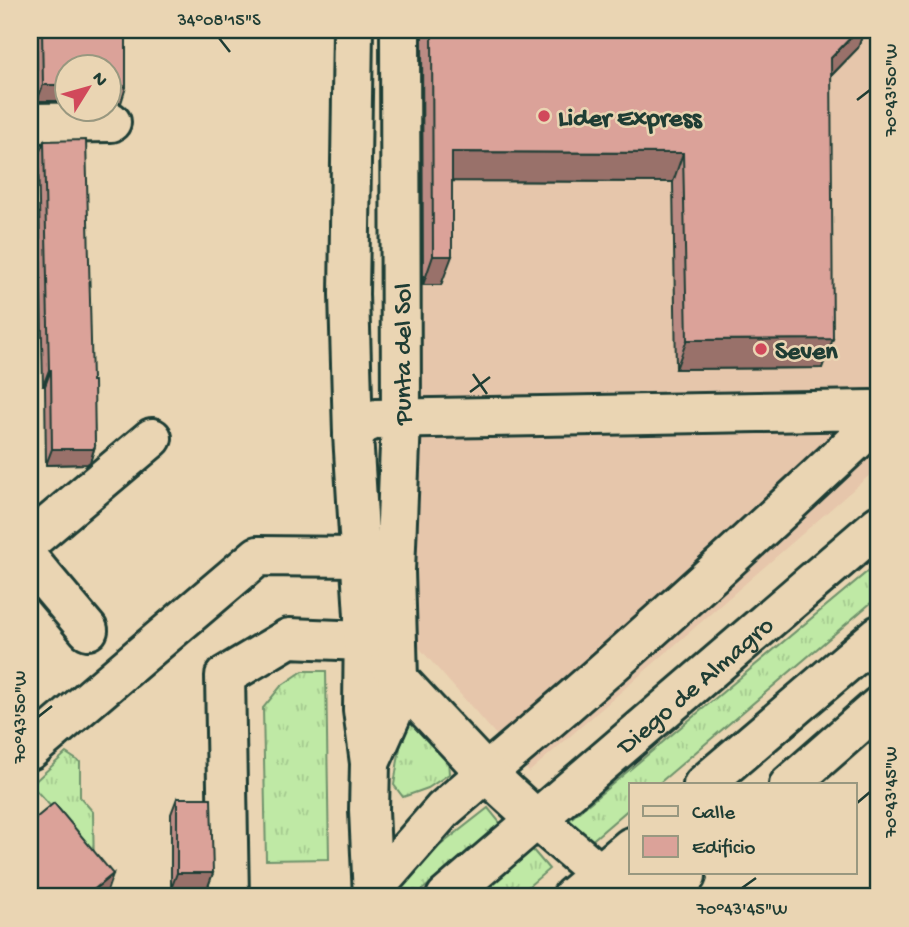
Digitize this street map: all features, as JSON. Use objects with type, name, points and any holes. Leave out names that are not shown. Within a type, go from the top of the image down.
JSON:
[{"type":"main road","name":"Punta del Sol","points":[[353,30],[349,293],[352,435],[364,628],[363,710],[370,763],[373,894]]},
{"type":"main road","name":"Punta del Sol","points":[[370,763],[394,709],[398,679],[395,571],[401,420],[400,30]]},
{"type":"main road","points":[[30,123],[111,122]]},
{"type":"main road","points":[[349,293],[402,299]]},
{"type":"main road","points":[[352,435],[364,424],[376,419],[875,415]]},
{"type":"main road","points":[[373,894],[443,810],[732,558],[875,415]]},
{"type":"main road","points":[[30,541],[152,438]]},
{"type":"main road","name":"Diego de Almagro","points":[[446,897],[879,525]]},
{"type":"main road","points":[[30,750],[258,556],[360,557]]},
{"type":"main road","points":[[30,561],[88,630]]},
{"type":"main road","name":"Punta del Sol","points":[[364,628],[398,679],[486,773],[537,820],[585,885]]},
{"type":"main road","points":[[229,897],[225,676],[289,638],[364,628]]},
{"type":"main road","points":[[705,783],[879,635]]},
{"type":"main road","points":[[791,783],[879,706]]},
{"type":"main road","points":[[369,810],[398,824],[443,810]]},
{"type":"main road","points":[[585,885],[629,848]]},
{"type":"main road","points":[[585,885],[650,880],[678,882]]},
{"type":"shaded area","points":[[416,30],[879,30],[879,467],[529,772],[408,635]]},
{"type":"green space","points":[[879,562],[879,596],[659,783],[629,783],[629,809],[589,843],[568,821]]},
{"type":"green space","points":[[303,671],[326,671],[329,859],[266,860],[263,708],[281,686]]},
{"type":"green space","points":[[406,710],[448,759],[449,774],[428,788],[403,797],[394,785]]},
{"type":"green space","points":[[66,753],[80,762],[80,797],[93,812],[94,872],[68,825],[31,785]]},
{"type":"green space","points":[[488,808],[501,824],[421,891],[398,889],[410,869]]},
{"type":"green space","points":[[532,849],[549,869],[516,897],[476,897]]},
{"type":"building","points":[[42,30],[126,30],[126,87],[122,86],[122,52],[52,52],[52,85],[43,85]]},
{"type":"building","points":[[432,30],[858,30],[831,58],[833,339],[687,340],[683,153],[452,152],[452,256],[433,256]]},
{"type":"building","points":[[86,140],[95,446],[93,449],[52,449],[44,141]]},
{"type":"building","points":[[177,798],[211,798],[213,873],[177,873]]},
{"type":"building","points":[[54,803],[113,874],[91,892],[95,897],[30,897],[30,823]]},
{"type":"place","name":"Lider Express","points":[[544,116]]},
{"type":"place","name":"Seven","points":[[761,349]]}]
